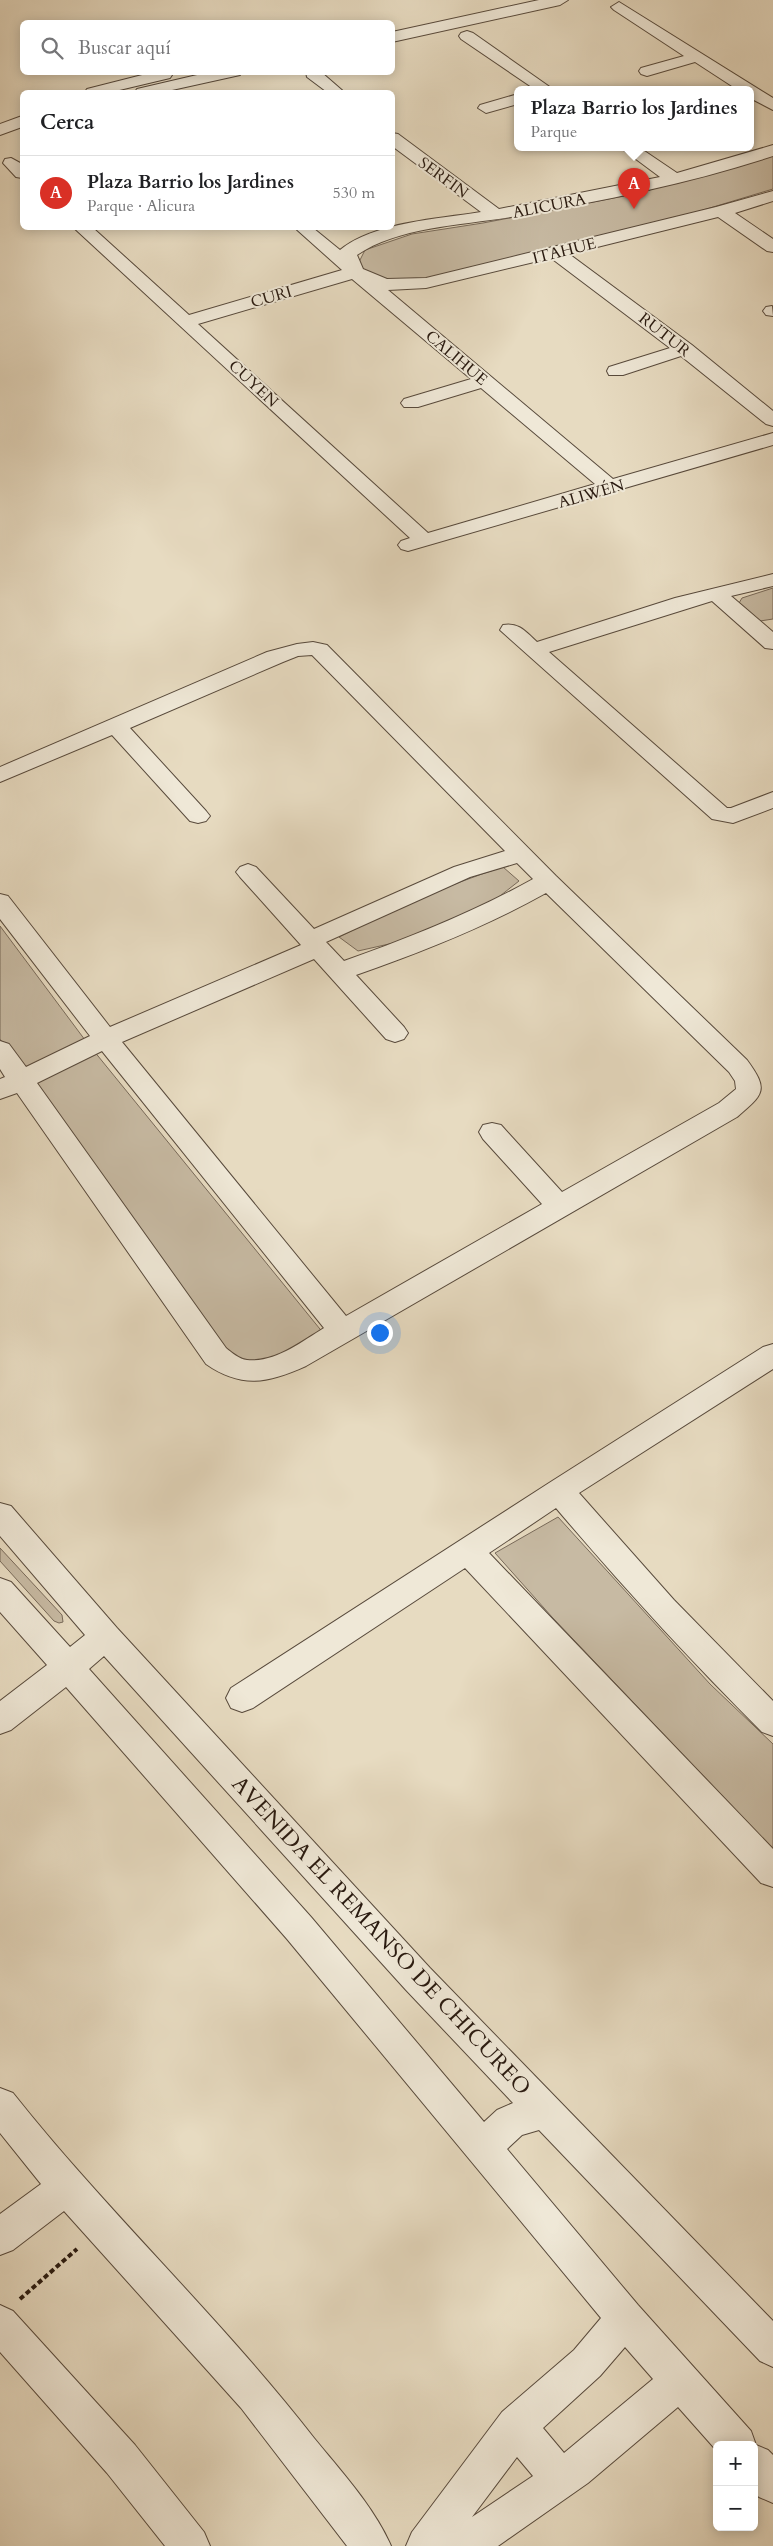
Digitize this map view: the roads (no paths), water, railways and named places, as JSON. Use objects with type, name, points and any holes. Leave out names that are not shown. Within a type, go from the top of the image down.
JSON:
[{"type":"street","points":[[395,23],[500,0]]},
{"type":"street","points":[[395,36],[560,0]]},
{"type":"street","points":[[619,7],[744,86]]},
{"type":"street","points":[[431,16],[444,26]]},
{"type":"street","points":[[467,36],[540,86]]},
{"type":"street","points":[[647,71],[697,57]]},
{"type":"street","points":[[101,90],[163,75]]},
{"type":"street","points":[[152,90],[220,75]]},
{"type":"street","points":[[314,75],[333,90]]},
{"type":"street","points":[[754,93],[773,105]]},
{"type":"street","points":[[486,108],[514,100]]},
{"type":"street","name":"SERFIN","points":[[395,140],[496,215]]},
{"type":"street","name":"ALICURA","points":[[355,272],[347,253],[357,244],[412,229],[588,198],[673,178],[773,150]]},
{"type":"street","points":[[633,151],[673,178]]},
{"type":"street","name":"ITAHUE","points":[[355,272],[385,285],[407,286],[435,281],[721,211],[773,196]]},
{"type":"street","points":[[721,211],[773,247]]},
{"type":"street","name":"CUYEN","points":[[85,230],[187,321],[416,542]]},
{"type":"street","name":"CALIHUE","points":[[305,230],[610,488]]},
{"type":"street","name":"RUTUR","points":[[555,252],[685,349],[773,420]]},
{"type":"street","name":"CURI","points":[[187,321],[355,272]]},
{"type":"street","points":[[616,371],[685,349]]},
{"type":"street","points":[[411,403],[484,381]]},
{"type":"street","name":"ALIWÉN","points":[[416,542],[610,488],[773,438]]},
{"type":"street","points":[[533,650],[715,593],[773,580]]},
{"type":"street","points":[[715,593],[770,636]]},
{"type":"street","points":[[511,630],[720,814],[732,816],[773,798]]},
{"type":"street","points":[[0,775],[275,657],[295,650],[310,648],[319,650],[548,881],[738,1066],[748,1080],[748,1092],[728,1110],[277,1368],[267,1371],[245,1372],[223,1363],[216,1356],[11,1085],[0,1050]]},
{"type":"street","points":[[116,726],[198,816]]},
{"type":"street","points":[[11,1085],[106,1039],[314,944],[462,872],[522,854]]},
{"type":"street","points":[[248,872],[395,1033]]},
{"type":"street","points":[[339,972],[424,942],[500,908],[548,881]]},
{"type":"street","points":[[0,902],[106,1039],[342,1331]]},
{"type":"street","points":[[492,1132],[559,1206]]},
{"type":"street","points":[[242,1698],[469,1552],[559,1491],[768,1364]]},
{"type":"street","points":[[559,1491],[625,1570],[726,1676],[773,1722]]},
{"type":"street","name":"AVENIDA EL REMANSO DE CHICUREO","points":[[0,1515],[106,1637],[398,1957],[773,2348]]},
{"type":"street","points":[[469,1552],[773,1872]]},
{"type":"street","points":[[0,1591],[299,1928],[625,2318],[733,2441]]},
{"type":"street","points":[[0,1720],[106,1637]]},
{"type":"street","points":[[0,2105],[65,2188],[213,2347],[271,2414],[371,2546]]},
{"type":"street","points":[[486,2152],[496,2133],[506,2124],[530,2113],[547,2112]]},
{"type":"street","points":[[0,2237],[65,2188]]},
{"type":"street","points":[[7,2314],[190,2546]]},
{"type":"street","points":[[426,2546],[516,2426],[586,2363],[625,2318]]},
{"type":"street","points":[[462,2546],[504,2520],[561,2479],[625,2430],[679,2381]]},
{"type":"street","points":[[516,2426],[561,2479]]},
{"type":"street","points":[[758,2468],[773,2483]]},
{"type":"place","name":"Plaza Barrio los Jardines","points":[[634,209]]}]
